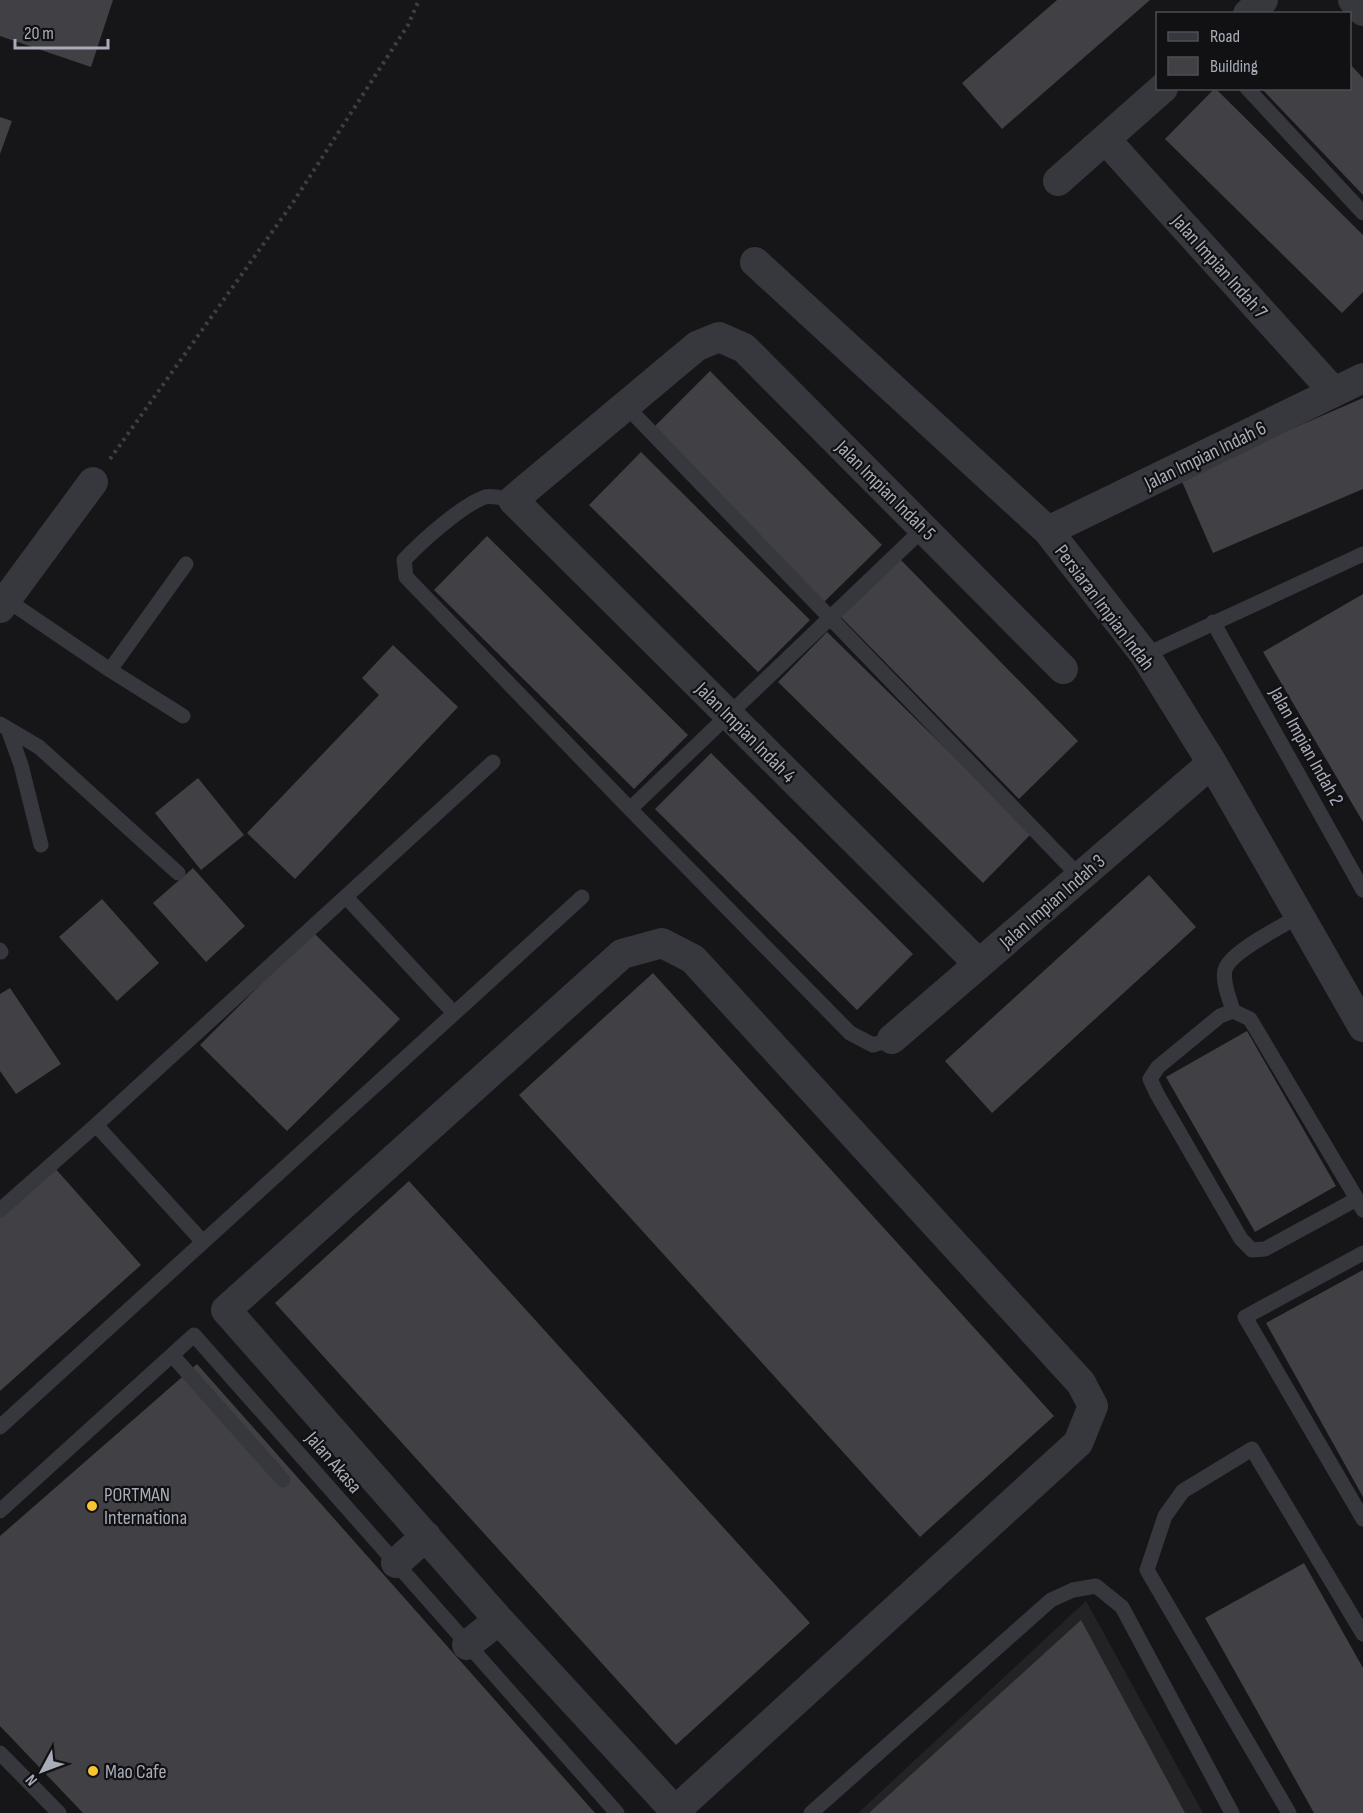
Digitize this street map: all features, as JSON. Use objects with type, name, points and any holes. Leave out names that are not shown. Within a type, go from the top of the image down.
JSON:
[{"type":"street","points":[[1250,12],[1263,0]]},
{"type":"street","points":[[1353,0],[1363,11]]},
{"type":"street","points":[[1058,181],[1161,90]]},
{"type":"street","name":"Jalan Impian Indah 7","points":[[1106,140],[1334,392]]},
{"type":"street","name":"Persiaran Impian Indah","points":[[755,262],[1048,531],[1144,655],[1212,764],[1363,1027]]},
{"type":"street","name":"Jalan Impian Indah 5","points":[[626,406],[697,345],[719,337],[744,348],[1063,669]]},
{"type":"street","name":"Jalan Impian Indah 6","points":[[1048,531],[1363,378]]},
{"type":"street","points":[[513,500],[626,406]]},
{"type":"street","points":[[4,604],[93,482]]},
{"type":"street","name":"Jalan Impian Indah 4","points":[[513,500],[979,964]]},
{"type":"street","name":"Jalan Impian Indah 3","points":[[892,1039],[1212,764]]},
{"type":"street","points":[[662,944],[693,959],[1081,1383],[1093,1406],[1078,1443],[675,1811],[499,1620],[426,1536],[226,1310],[622,954],[662,944]]},
{"type":"street","points":[[396,1563],[426,1536]]},
{"type":"street","points":[[467,1645],[499,1620]]},
{"type":"lane","points":[[1248,90],[1363,213]]},
{"type":"lane","points":[[626,406],[1080,877]]},
{"type":"lane","points":[[513,500],[488,496],[468,505],[404,560],[406,577],[850,1033],[873,1046],[892,1039]]},
{"type":"lane","points":[[630,809],[924,528]]},
{"type":"lane","points":[[1144,655],[1363,554]]},
{"type":"lane","points":[[110,670],[186,564]]},
{"type":"lane","points":[[4,604],[183,716]]},
{"type":"lane","name":"Jalan Impian Indah 2","points":[[1213,622],[1363,890]]},
{"type":"lane","points":[[4,726],[21,765],[41,845]]},
{"type":"lane","points":[[4,726],[39,747],[178,873]]},
{"type":"lane","points":[[0,1210],[493,762]]},
{"type":"lane","points":[[346,897],[453,1012]]},
{"type":"lane","points":[[0,1427],[453,1012],[582,897]]},
{"type":"lane","points":[[1233,1011],[1224,979],[1225,968],[1236,955],[1299,916]]},
{"type":"lane","points":[[1233,1011],[1250,1019],[1360,1205],[1265,1250],[1252,1250],[1241,1239],[1156,1094],[1150,1079],[1158,1066],[1220,1016],[1233,1011]]},
{"type":"lane","points":[[96,1125],[203,1242]]},
{"type":"lane","points":[[1363,1253],[1245,1317],[1363,1520]]},
{"type":"lane","name":"Jalan Akasa","points":[[0,1511],[194,1335],[617,1813]]},
{"type":"lane","points":[[172,1355],[283,1480]]},
{"type":"lane","points":[[1289,1813],[1147,1570],[1164,1516],[1183,1491],[1252,1449],[1363,1634]]},
{"type":"lane","points":[[811,1813],[1051,1600],[1073,1590],[1096,1586],[1122,1607],[1232,1813]]},
{"type":"lane","points":[[0,1753],[59,1813]]},
{"type":"path","points":[[93,482],[292,204],[408,25],[419,0]]},
{"type":"shaded area","points":[[1086,1601],[1203,1813],[858,1813]]},
{"type":"building","points":[[0,0],[113,0],[91,67],[0,36]]},
{"type":"building","points":[[1057,0],[1150,0],[1002,129],[962,83]]},
{"type":"building","points":[[1351,65],[1363,78],[1363,195],[1263,90],[1351,90]]},
{"type":"building","points":[[1213,90],[1217,90],[1363,235],[1363,292],[1342,313],[1165,139]]},
{"type":"building","points":[[0,117],[12,121],[0,154]]},
{"type":"building","points":[[710,371],[882,545],[824,602],[653,428]]},
{"type":"building","points":[[1363,398],[1363,489],[1213,553],[1180,477]]},
{"type":"building","points":[[641,452],[810,620],[758,672],[589,505]]},
{"type":"building","points":[[487,536],[688,735],[634,789],[434,590]]},
{"type":"building","points":[[900,559],[1078,741],[1019,799],[841,617]]},
{"type":"building","points":[[1363,594],[1363,822],[1263,652]]},
{"type":"building","points":[[827,632],[1032,833],[983,883],[778,682]]},
{"type":"building","points":[[393,645],[458,707],[295,879],[247,833],[379,695],[362,678]]},
{"type":"building","points":[[711,753],[913,954],[857,1010],[655,809]]},
{"type":"building","points":[[198,778],[244,835],[201,870],[155,813]]},
{"type":"building","points":[[193,868],[245,926],[206,962],[153,903]]},
{"type":"building","points":[[1149,875],[1196,927],[992,1113],[945,1061]]},
{"type":"building","points":[[102,899],[159,963],[117,1001],[59,937]]},
{"type":"building","points":[[313,932],[400,1019],[287,1131],[200,1045]]},
{"type":"building","points":[[653,973],[1054,1416],[920,1537],[519,1095]]},
{"type":"building","points":[[10,988],[61,1064],[16,1094],[0,1071],[0,994]]},
{"type":"building","points":[[1247,1031],[1336,1186],[1255,1232],[1166,1077]]},
{"type":"building","points":[[54,1167],[141,1265],[0,1391],[0,1214]]},
{"type":"building","points":[[409,1181],[810,1623],[676,1745],[275,1303]]},
{"type":"building","points":[[1363,1270],[1363,1497],[1266,1323]]},
{"type":"building","points":[[197,1364],[595,1813],[83,1813],[0,1726],[0,1536]]},
{"type":"building","points":[[1304,1563],[1363,1668],[1363,1813],[1314,1813],[1205,1618]]},
{"type":"building","points":[[1081,1620],[1185,1813],[869,1813]]},
{"type":"place","name":"PORTMAN Internationa","points":[[92,1506]]},
{"type":"place","name":"Mao Cafe","points":[[93,1771]]}]
